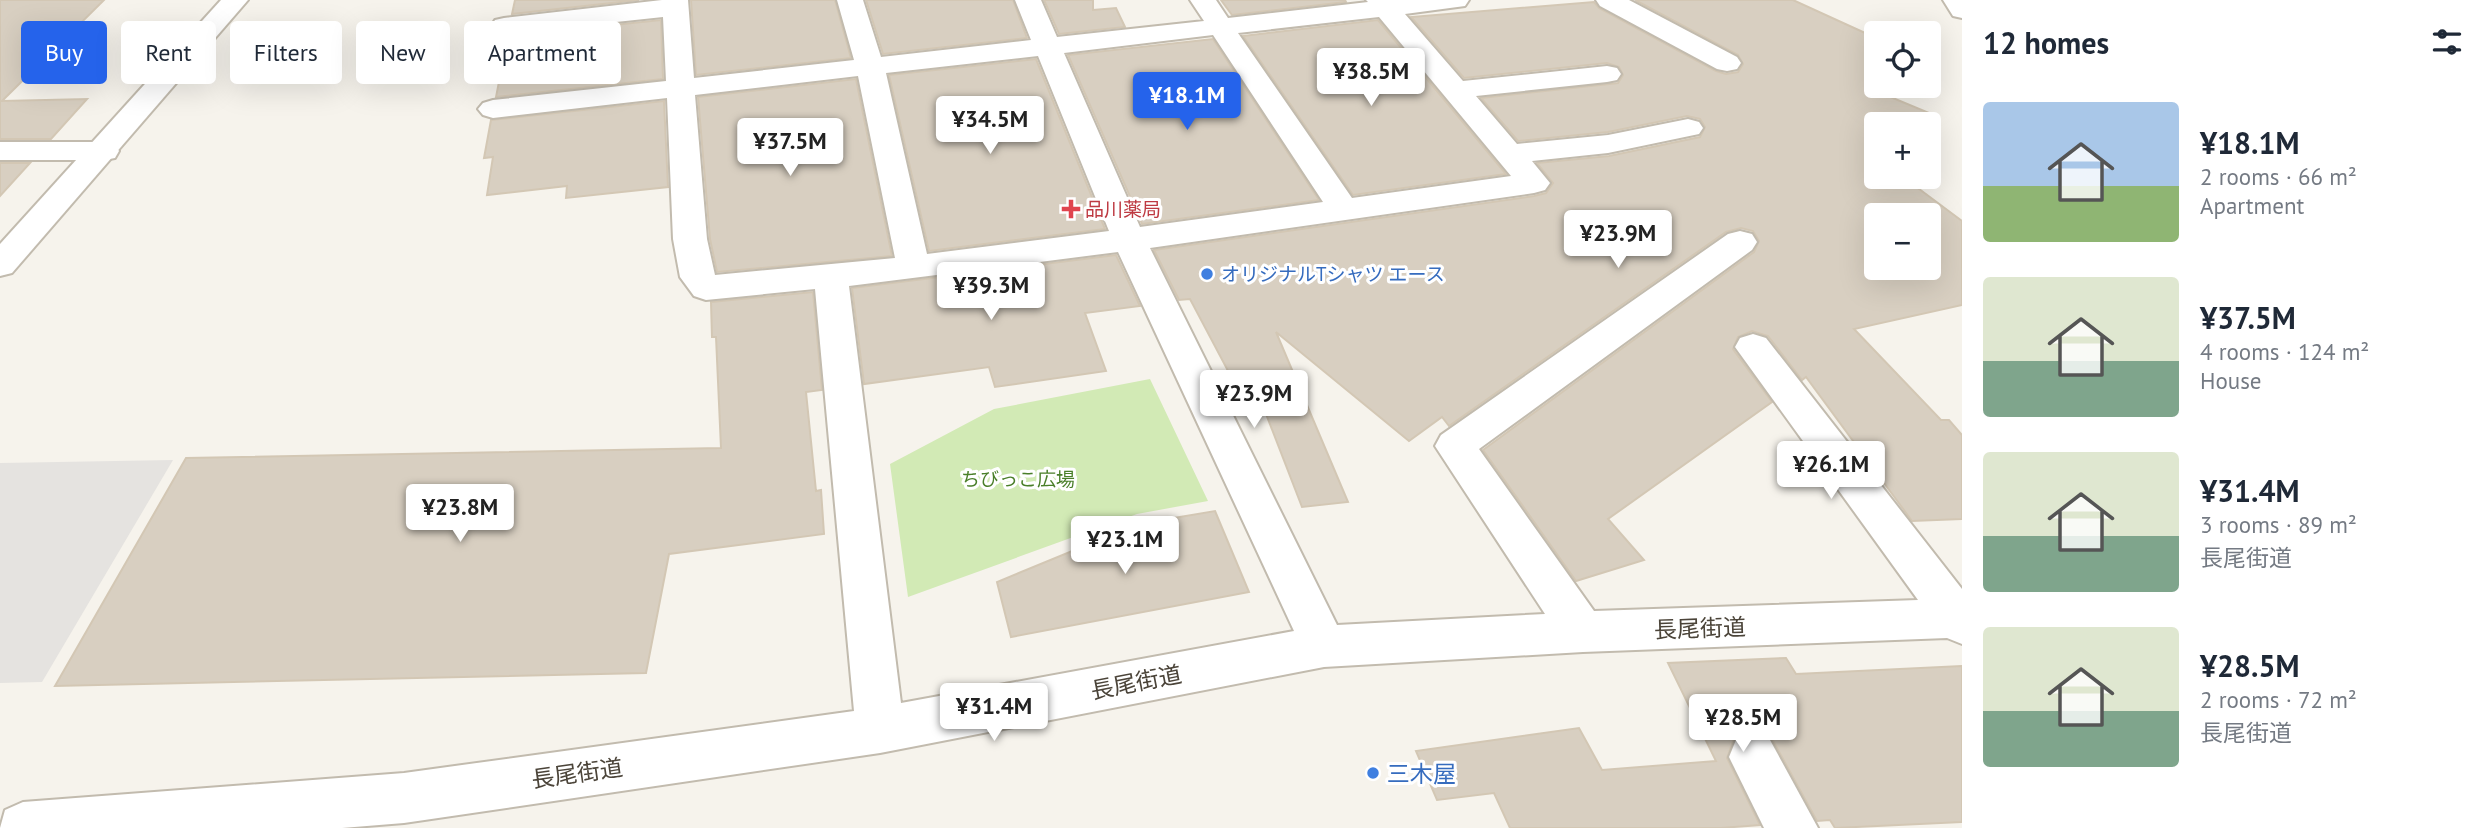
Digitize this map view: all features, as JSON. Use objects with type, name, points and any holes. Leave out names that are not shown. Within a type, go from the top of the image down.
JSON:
[{"type":"street","points":[[0,265],[104,151],[234,0]]},
{"type":"street","points":[[850,0],[870,66],[914,265]]},
{"type":"street","points":[[1028,0],[1129,240],[1324,646]]},
{"type":"street","points":[[1203,0],[1344,210]]},
{"type":"street","points":[[493,109],[1220,27],[1382,4],[1456,0]]},
{"type":"street","points":[[1609,0],[1727,63]]},
{"type":"street","points":[[1956,0],[1962,10]]},
{"type":"street","points":[[543,21],[676,4],[690,239],[696,277],[706,288],[831,277],[1129,240],[1534,183],[1382,4]]},
{"type":"street","points":[[1455,90],[1607,74]]},
{"type":"street","points":[[1510,154],[1608,144],[1688,128]]},
{"type":"street","points":[[0,151],[104,151]]},
{"type":"street","points":[[1583,632],[1455,446],[1740,242]]},
{"type":"street","points":[[831,277],[880,730]]},
{"type":"street","points":[[1753,347],[1960,620]]},
{"type":"street","name":"長尾街道","points":[[23,828],[404,798],[880,730],[1324,646],[1583,632],[1960,620]]},
{"type":"street","points":[[1754,757],[1792,828]]},
{"type":"green space","name":"ちびっこ広場","points":[[1150,379],[1208,501],[1137,514],[908,597],[890,464],[994,409]]},
{"type":"shaded area","points":[[173,460],[42,682],[0,683],[0,463]]},
{"type":"building","points":[[0,0],[104,0],[83,21],[21,21],[21,82],[2,101],[87,99],[51,139],[0,139]]},
{"type":"building","points":[[515,0],[639,0],[512,14]]},
{"type":"building","points":[[691,0],[835,0],[851,58],[696,75]]},
{"type":"building","points":[[866,0],[1013,0],[1027,38],[883,54]]},
{"type":"building","points":[[1044,0],[1093,0],[1093,10],[1116,8],[1125,27],[1059,34]]},
{"type":"building","points":[[1221,0],[1345,0],[1346,2],[1232,15]]},
{"type":"building","points":[[1635,0],[1793,0],[1864,33],[1864,98],[1893,98],[1927,112],[1864,112],[1864,189],[1919,189],[1938,203],[1864,203],[1864,280],[1941,280],[1941,205],[1962,221],[1962,305],[1854,329],[1941,420],[1949,420],[1962,435],[1962,519],[1912,521],[1806,377],[1802,380],[1768,336],[1752,331],[1738,337],[1733,349],[1772,402],[1608,519],[1644,560],[1576,581],[1483,450],[1754,252],[1759,241],[1753,231],[1741,228],[1726,232],[1449,426],[1442,417],[1409,441],[1276,332],[1348,502],[1302,507],[1261,401],[1245,403],[1190,299],[1179,300],[1154,250],[1534,196],[1546,193],[1553,183],[1537,163],[1609,156],[1700,137],[1705,127],[1700,119],[1687,116],[1608,132],[1518,141],[1481,98],[1618,83],[1623,75],[1619,67],[1607,63],[1464,78],[1411,17],[1594,2],[1599,8],[1716,71],[1726,74],[1738,72],[1743,64],[1738,55]]},
{"type":"building","points":[[661,20],[663,79],[621,84],[621,24]]},
{"type":"building","points":[[1378,20],[1506,174],[1353,195],[1243,36]]},
{"type":"building","points":[[1213,39],[1319,200],[1142,224],[1068,55]]},
{"type":"building","points":[[1036,59],[1105,229],[929,251],[889,75]]},
{"type":"building","points":[[856,79],[892,256],[717,272],[710,239],[698,97]]},
{"type":"building","points":[[499,84],[617,84],[496,97]]},
{"type":"building","points":[[664,101],[668,187],[566,198],[567,186],[487,195],[493,157],[484,158],[491,120]]},
{"type":"building","points":[[0,163],[30,163],[0,196]]},
{"type":"building","points":[[1116,255],[1140,306],[1085,313],[1106,371],[995,387],[989,367],[864,384],[852,288]]},
{"type":"building","points":[[813,292],[822,390],[806,392],[816,491],[821,490],[824,534],[669,554],[646,673],[55,686],[186,458],[721,448],[716,337],[712,337],[711,302]]},
{"type":"building","points":[[1215,511],[1249,592],[1011,637],[997,582],[1138,524]]},
{"type":"building","points":[[1786,658],[1796,674],[1962,666],[1962,822],[1835,828],[1830,820],[1817,821],[1772,739],[1754,731],[1734,739],[1727,758],[1760,825],[1721,828],[1510,828],[1494,793],[1437,800],[1416,751],[1579,728],[1602,770],[1716,761],[1668,663]]},
{"type":"place","name":"品川薬局","points":[[1071,209]]},
{"type":"place","name":"オリジナルTシャツ エース","points":[[1207,274]]},
{"type":"place","name":"三木屋","points":[[1373,773]]}]
